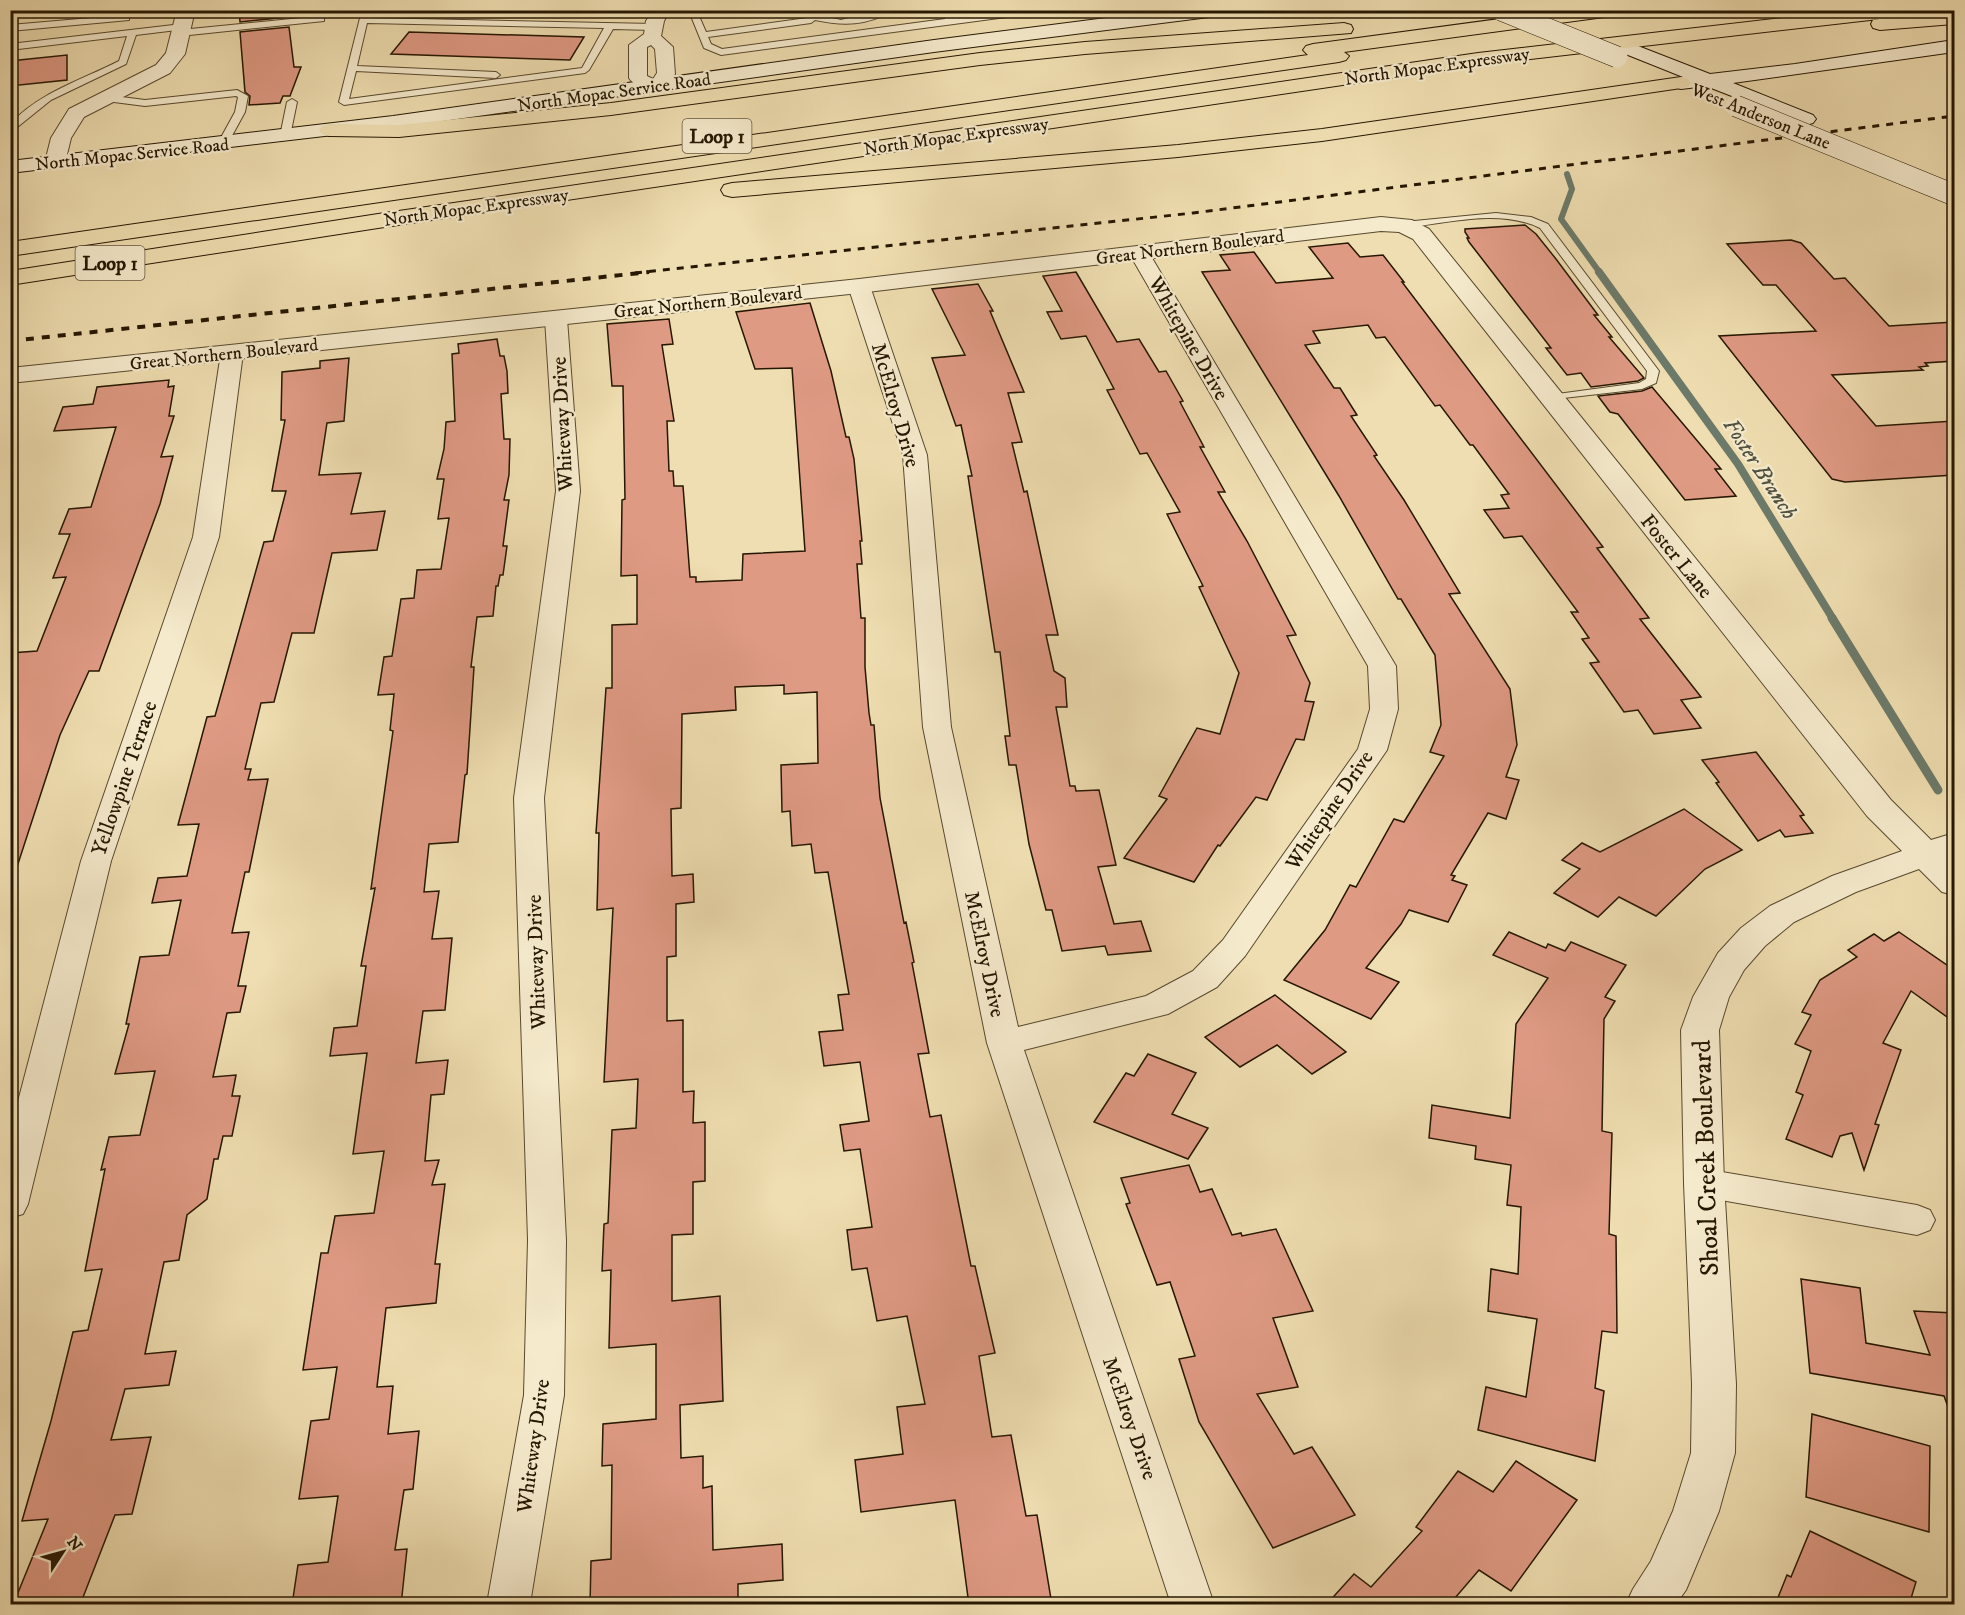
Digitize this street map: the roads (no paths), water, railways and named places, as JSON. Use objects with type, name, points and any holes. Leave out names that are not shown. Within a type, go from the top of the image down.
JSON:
[{"type":"highway","points":[[329,130],[399,131],[611,109],[980,59],[1085,48],[1456,21],[1549,10]]},
{"type":"highway","points":[[10,264],[1425,57],[1602,34],[1820,10]]},
{"type":"highway","name":"North Mopac Expressway","points":[[10,278],[378,221],[1390,72],[1731,29],[1905,10]]},
{"type":"highway","points":[[10,249],[1618,15]]},
{"type":"highway","name":"North Mopac Expressway","points":[[10,237],[1304,51],[1618,15]]},
{"type":"highway","points":[[1731,29],[1815,29],[1954,19]]},
{"type":"highway","points":[[378,221],[447,222],[700,193],[1178,151],[1387,127],[1682,76]]},
{"type":"street","name":"North Mopac Service Road","points":[[10,167],[285,136],[655,87],[934,46],[1217,10]]},
{"type":"street","name":"West Anderson Lane","points":[[1501,10],[1659,74],[1682,76]]},
{"type":"street","name":"West Anderson Lane","points":[[1534,10],[1620,45],[1736,106],[1954,195]]},
{"type":"street","points":[[657,22],[664,46],[666,74],[655,87],[638,78],[638,45],[657,22]]},
{"type":"street","points":[[56,162],[61,138],[76,113],[163,69],[175,54],[183,24]]},
{"type":"street","points":[[1682,76],[1709,80],[1796,70],[1954,46]]},
{"type":"street","points":[[1796,70],[1772,76],[1767,81],[1767,90],[1806,119]]},
{"type":"street","name":"West Anderson Lane","points":[[1709,80],[1954,178]]},
{"type":"street","name":"Great Northern Boulevard","points":[[10,376],[859,286],[1381,224],[1404,225]]},
{"type":"street","name":"Foster Lane","points":[[1404,225],[1421,234],[1879,808],[1940,850],[1954,884]]},
{"type":"street","name":"Whitepine Drive","points":[[1004,1043],[1156,1006],[1205,980],[1234,948],[1372,750],[1384,709],[1382,666],[1139,253]]},
{"type":"street","name":"McElroy Drive","points":[[859,286],[915,455],[937,727],[1004,1043],[1193,1605]]},
{"type":"street","name":"Whiteway Drive","points":[[508,1605],[544,1395],[547,1240],[529,798],[568,491],[556,319]]},
{"type":"street","name":"Yellowpine Terrace","points":[[10,1204],[96,861],[206,537],[232,353]]},
{"type":"street","name":"Shoal Creek Boulevard","points":[[1650,1605],[1669,1575],[1696,1511],[1713,1453],[1714,1384],[1704,1183],[1700,1030],[1711,997],[1731,962],[1753,937],[1782,914],[1844,884],[1940,850]]},
{"type":"street","points":[[1704,1183],[1917,1220]]},
{"type":"lane","points":[[610,26],[585,70],[344,102],[365,15],[610,26],[657,22],[694,13],[788,11],[841,22],[863,19],[889,10]]},
{"type":"lane","points":[[950,21],[949,15],[954,10]]},
{"type":"lane","points":[[694,13],[707,46],[720,52],[1031,10]]},
{"type":"lane","points":[[10,28],[39,22],[127,14],[119,36]]},
{"type":"lane","points":[[10,47],[119,36],[183,24],[321,19]]},
{"type":"lane","points":[[702,35],[820,19]]},
{"type":"lane","points":[[10,130],[43,99],[123,62],[132,34]]},
{"type":"lane","points":[[352,68],[538,76]]},
{"type":"lane","points":[[106,98],[145,103],[237,93],[243,96],[240,112],[223,143]]},
{"type":"lane","points":[[285,136],[292,102]]},
{"type":"lane","points":[[1404,225],[1505,215],[1538,221],[1653,370],[1652,381],[1642,386],[1550,398]]},
{"type":"waterway","name":"Foster Branch","points":[[1567,174],[1572,189],[1561,219],[1600,273]]},
{"type":"waterway","name":"Foster Branch","points":[[1599,272],[1738,464],[1833,619]]},
{"type":"waterway","name":"Foster Branch","points":[[1832,618],[1938,790]]},
{"type":"railway","points":[[635,273],[1193,213],[1954,116]]},
{"type":"railway","points":[[10,341],[649,272]]}]
